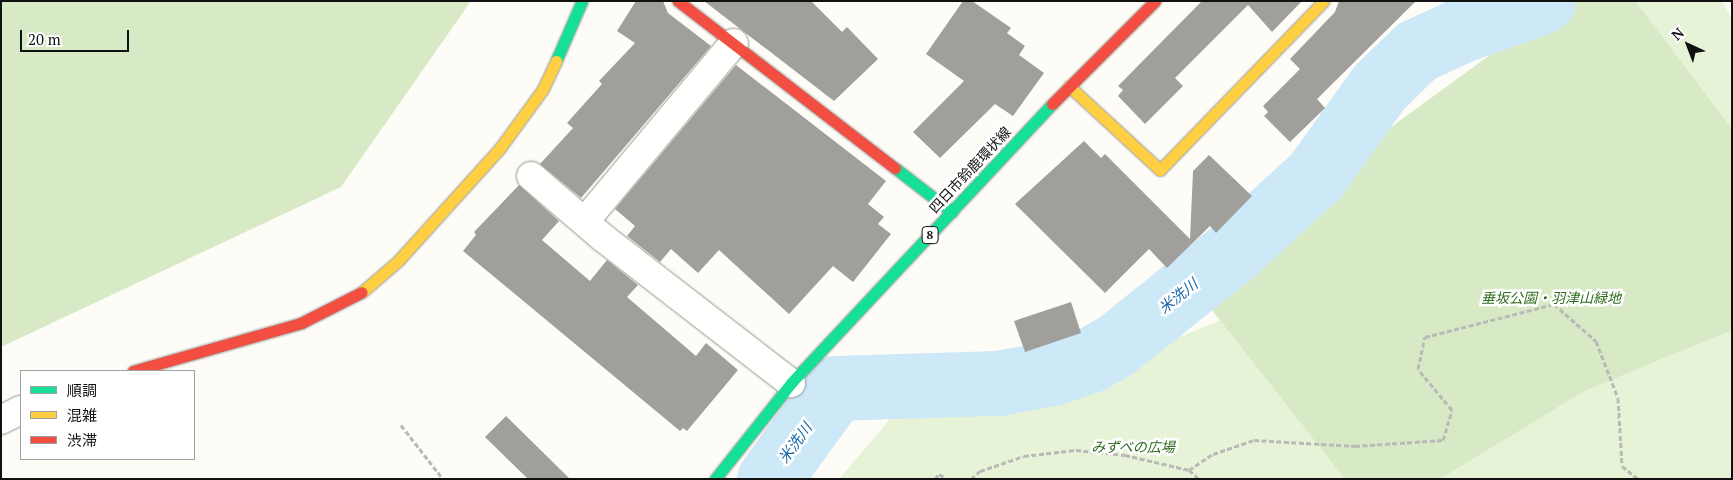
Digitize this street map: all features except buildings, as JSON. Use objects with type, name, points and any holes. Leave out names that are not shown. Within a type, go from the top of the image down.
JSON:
[{"type":"street","points":[[136,370],[301,323],[365,290],[398,260],[500,148],[543,89],[582,1]]},
{"type":"street","points":[[678,1],[952,212]]},
{"type":"street","name":"四日市鈴鹿環状線","points":[[715,479],[791,383],[1069,86],[1155,1]]},
{"type":"street","points":[[1069,86],[1160,170],[1324,1]]},
{"type":"street","points":[[585,221],[734,43]]},
{"type":"street","points":[[532,176],[585,221],[791,383]]},
{"type":"street","points":[[1,420],[20,410]]},
{"type":"path","points":[[1189,470],[1213,454],[1254,440],[1355,446],[1443,440],[1452,410],[1418,369],[1425,337],[1554,304],[1596,341],[1618,398],[1622,466],[1638,479]]},
{"type":"path","points":[[401,425],[443,479]]},
{"type":"path","points":[[971,479],[980,471],[1024,456],[1076,450],[1125,455],[1189,470],[1199,479]]},
{"type":"path","points":[[935,479],[939,474],[947,479]]},
{"type":"green space","points":[[1,1],[471,1],[341,187],[1,347]]},
{"type":"green space","name":"垂坂公園・羽津山緑地","points":[[1564,1],[1635,1],[1732,129],[1732,330],[1584,391],[1440,479],[1345,479],[1197,291],[1398,122]]},
{"type":"green space","name":"垂坂公園・羽津山緑地","points":[[1631,1],[1722,1],[1732,18],[1732,479],[839,479],[896,412],[1097,370],[1313,283]]},
{"type":"waterway","name":"米洗川","points":[[769,479],[835,388],[998,383],[1052,373],[1090,360],[1116,345],[1231,253],[1316,175],[1379,87],[1416,51],[1459,31],[1543,1]]},
{"type":"traffic: fast","points":[[556,61],[582,1]]},
{"type":"traffic: fast","points":[[715,479],[791,383],[1052,104]]},
{"type":"traffic: fast","points":[[895,168],[952,212]]},
{"type":"traffic: slow","points":[[1069,86],[1160,170],[1324,1]]},
{"type":"traffic: slow","points":[[362,292],[398,261],[500,148],[543,89],[556,61]]},
{"type":"traffic: jam","points":[[678,1],[895,168]]},
{"type":"traffic: jam","points":[[1052,104],[1155,1]]},
{"type":"traffic: jam","points":[[136,370],[301,323],[362,292]]},
{"type":"park label","name":"みずべの広場","points":[[1133,447]]}]
